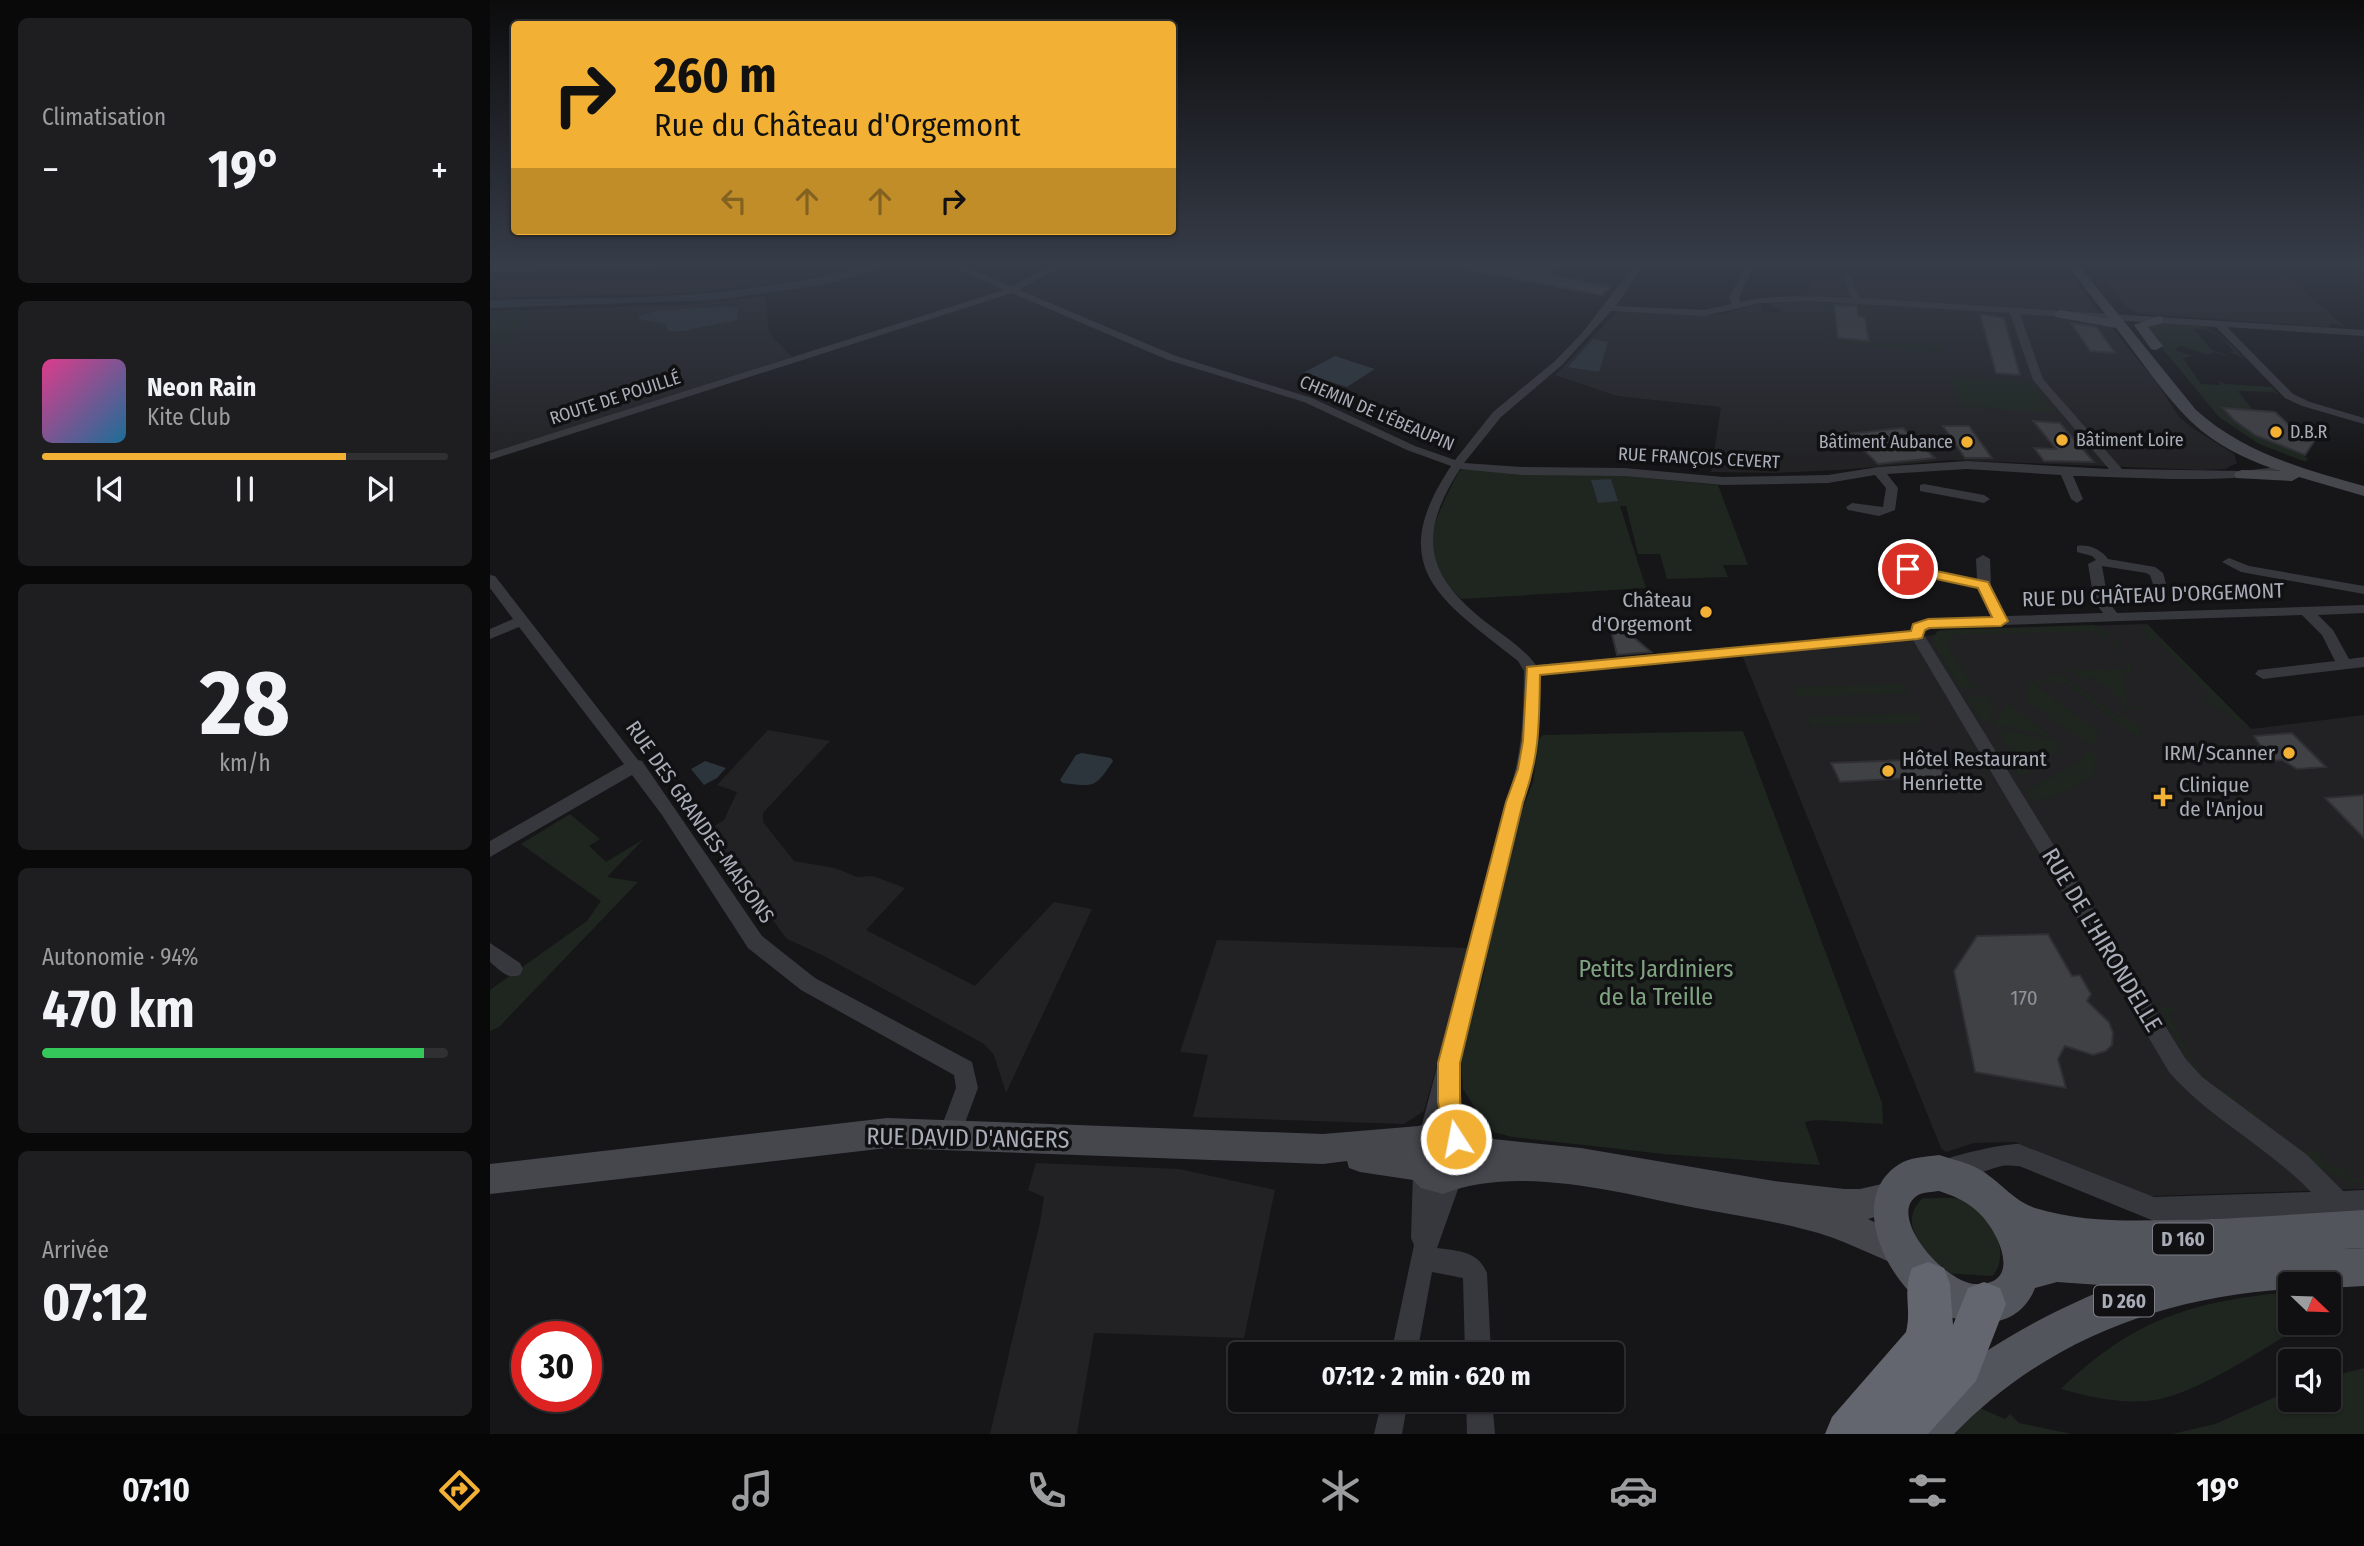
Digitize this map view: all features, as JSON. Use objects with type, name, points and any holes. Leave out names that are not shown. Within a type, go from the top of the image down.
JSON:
[{"type":"highway","points":[[1849,1434],[1925,1345],[1932,1319],[1914,1268]]},
{"type":"highway","points":[[1895,1434],[1960,1364],[1984,1304]]},
{"type":"main road","points":[[1934,1173],[1958,1178],[1993,1191],[2020,1244],[2022,1273],[2017,1286],[2009,1295],[1998,1301],[1984,1304],[1960,1301],[1914,1268],[1892,1225],[1891,1213],[1895,1197],[1912,1178],[1934,1173]]},
{"type":"main road","name":"D 160","points":[[1993,1191],[2026,1224],[2060,1234],[2103,1240],[2215,1238],[2364,1229]]},
{"type":"main road","name":"D 260","points":[[2022,1273],[2057,1263],[2131,1268],[2364,1254]]},
{"type":"main road","name":"D 260","points":[[1924,1434],[1948,1409],[2006,1360],[2051,1333],[2096,1311],[2149,1293],[2211,1278],[2364,1267]]},
{"type":"street","name":"ROUTE DE POUILLÉ","points":[[490,457],[890,329]]},
{"type":"street","name":"CHEMIN DE L'ÉBEAUPIN","points":[[1101,329],[1172,358],[1316,403],[1410,448],[1455,465]]},
{"type":"street","points":[[1406,1342],[1449,1102],[1449,1063],[1531,741],[1532,670],[1522,658],[1445,592],[1429,565],[1427,545],[1433,515],[1455,465],[1494,417],[1563,359],[1590,329]]},
{"type":"street","points":[[2020,329],[2038,380],[2119,473]]},
{"type":"street","points":[[2128,329],[2199,421],[2233,444],[2364,491]]},
{"type":"street","points":[[2131,329],[2151,348],[2203,412],[2219,426],[2278,461]]},
{"type":"street","points":[[2143,329],[2156,346],[2151,348]]},
{"type":"street","points":[[2224,329],[2289,396],[2318,408],[2364,421]]},
{"type":"street","points":[[2290,329],[2364,334]]},
{"type":"street","name":"RUE FRANÇOIS CEVERT","points":[[1455,465],[1522,471],[1624,472],[1723,481],[1828,479],[1878,471],[1974,466],[2066,472],[2242,475],[2272,471],[2278,461]]},
{"type":"street","name":"RUE FRANÇOIS CEVERT","points":[[2204,475],[2228,474],[2278,461]]},
{"type":"street","points":[[1852,507],[1879,512],[1889,510],[1908,488],[1911,469]]},
{"type":"street","points":[[1878,471],[1908,488],[1984,499]]},
{"type":"street","points":[[2066,472],[2077,499]]},
{"type":"street","points":[[2242,475],[2293,476],[2364,485]]},
{"type":"street","points":[[2082,549],[2097,552],[2104,562]]},
{"type":"street","points":[[1983,559],[1984,584],[2001,621]]},
{"type":"street","points":[[2113,617],[2101,601],[2095,564],[2104,562],[2150,570],[2155,573],[2159,584]]},
{"type":"street","points":[[2229,562],[2246,569],[2364,590]]},
{"type":"street","points":[[1888,576],[1908,569],[1984,584]]},
{"type":"street","name":"RUE DES GRANDES-MAISONS","points":[[490,579],[636,765],[685,833],[755,942],[808,984],[964,1069],[967,1088],[949,1136]]},
{"type":"street","name":"RUE DU CHÂTEAU D'ORGEMONT","points":[[1532,670],[1917,635],[1922,625],[2364,609]]},
{"type":"street","points":[[2306,611],[2328,634],[2344,664]]},
{"type":"street","points":[[490,634],[523,620]]},
{"type":"street","name":"RUE DE L'HIRONDELLE","points":[[1917,635],[2177,1065],[2194,1084],[2298,1162],[2337,1202]]},
{"type":"street","points":[[2263,674],[2364,662]]},
{"type":"street","points":[[493,844],[636,765]]},
{"type":"street","points":[[490,951],[513,970]]},
{"type":"street","name":"RUE DAVID D'ANGERS","points":[[490,1179],[887,1133],[996,1135],[1323,1150],[1348,1157],[1440,1156]]},
{"type":"street","points":[[1440,1156],[1492,1154],[1581,1163],[1774,1197],[1844,1205],[1860,1205],[1895,1197]]},
{"type":"street","points":[[1993,1191],[2001,1155],[2019,1155],[2154,1209],[2364,1202]]},
{"type":"street","points":[[1440,1156],[1610,1176],[1807,1214],[1854,1230],[1914,1268]]},
{"type":"street","points":[[1422,1256],[1468,1265],[1475,1273],[1478,1342]]},
{"type":"street","points":[[1388,1434],[1393,1412]]},
{"type":"street","points":[[1479,1412],[1480,1434]]},
{"type":"shaded area","points":[[490,329],[769,329],[769,333],[792,357],[490,453]]},
{"type":"shaded area","points":[[667,329],[694,329],[684,331]]},
{"type":"shaded area","points":[[1600,329],[2113,329],[2159,386],[2179,417],[2234,454],[2237,463],[2225,469],[2202,470],[1951,460],[1839,470],[1711,472],[1721,407],[1617,396],[1555,375]]},
{"type":"shaded area","points":[[1593,339],[1608,342],[1599,372],[1568,367]]},
{"type":"shaded area","points":[[1335,356],[1375,369],[1347,387],[1303,373]]},
{"type":"shaded area","points":[[1611,479],[1618,501],[1598,503],[1591,480]]},
{"type":"shaded area","points":[[2147,624],[2251,729],[2364,715],[2364,1189],[2153,1196],[2134,1192],[2014,1142],[1974,1143],[1946,1152],[1941,1148],[1742,655],[1934,635],[1945,630]]},
{"type":"shaded area","points":[[768,730],[830,741],[763,813],[763,822],[794,861],[835,868],[857,877],[873,876],[905,888],[866,930],[975,986],[1054,902],[1092,909],[1006,1093],[994,1055],[984,1044],[822,955],[787,939],[757,899],[737,886],[730,876],[733,865],[711,828],[724,820],[737,792],[717,785]]},
{"type":"shaded area","points":[[1082,753],[1111,758],[1113,761],[1093,784],[1063,783],[1060,780],[1076,755]]},
{"type":"shaded area","points":[[705,761],[726,768],[717,778],[704,785],[691,769]]},
{"type":"shaded area","points":[[1217,940],[1470,948],[1424,1111],[1404,1124],[1193,1117],[1208,1055],[1180,1052]]},
{"type":"shaded area","points":[[1036,1163],[1179,1169],[1275,1190],[1244,1338],[1094,1333],[1077,1434],[990,1434],[1040,1222],[1044,1197],[1028,1190]]},
{"type":"green space","points":[[490,329],[518,329],[512,341],[490,344]]},
{"type":"green space","points":[[1830,329],[1837,329],[1838,338],[1868,341],[1867,330],[1873,330],[1876,341],[1940,346],[1943,353],[1832,342]]},
{"type":"green space","points":[[2148,329],[2208,329],[2223,338],[2245,359],[2229,352],[2234,351],[2216,334],[2206,330],[2194,329],[2212,350],[2234,358],[2214,352],[2208,355],[2181,345],[2174,350],[2193,356],[2183,358],[2201,384],[2221,385],[2217,380],[2225,384],[2272,387],[2278,395],[2273,392],[2238,391],[2254,411],[2224,409],[2253,432],[2308,458],[2306,462],[2259,444],[2219,417]]},
{"type":"green space","points":[[1952,377],[2031,383],[2056,413],[1961,406]]},
{"type":"green space","points":[[1464,469],[1615,475],[1718,485],[1748,565],[1723,565],[1728,577],[1667,579],[1660,554],[1638,554],[1626,506],[1620,506],[1646,588],[1461,599],[1437,570],[1433,559],[1432,536],[1439,513],[1459,471]]},
{"type":"green space","points":[[2147,624],[2251,729],[2202,698],[2210,696],[2156,639],[2147,639],[2143,627]]},
{"type":"green space","points":[[2094,625],[2119,642],[2125,654],[2122,654],[2110,638],[2102,637],[2097,631],[1951,635],[1954,641],[1945,642],[1972,684],[1982,684],[1979,687],[1960,688],[1932,638],[1938,631],[1945,630]]},
{"type":"green space","points":[[2069,663],[2074,670],[2127,669],[2123,663],[2130,664],[2132,672],[2122,674],[2128,707],[2139,706],[2140,710],[2125,709],[2123,700],[2089,676],[2088,683],[2069,669]]},
{"type":"green space","points":[[2059,674],[2071,678],[2068,680],[2120,718],[2124,716],[2141,727],[2142,737],[2139,738],[2065,683],[2053,683],[2047,677]]},
{"type":"green space","points":[[2041,679],[2047,681],[2037,686],[2099,732],[2096,746],[2085,743],[2027,701],[2028,683]]},
{"type":"green space","points":[[1903,684],[1908,693],[1797,697],[1792,687]]},
{"type":"green space","points":[[1966,697],[1990,697],[1994,710],[1989,721],[1981,721]]},
{"type":"green space","points":[[2005,703],[2054,738],[1994,724],[1999,713],[2005,711]]},
{"type":"green space","points":[[1919,713],[1925,723],[1811,726],[1806,717]]},
{"type":"green space","points":[[1997,728],[2064,743],[2068,747],[2058,744],[2057,753],[2024,768],[2033,772],[2018,776],[2008,754],[2012,753]]},
{"type":"green space","name":"Petits Jardiniers de la Treille","points":[[1743,731],[1882,1103],[1883,1124],[1816,1120],[1805,1122],[1820,1165],[1663,1154],[1512,1137],[1494,1132],[1482,1119],[1463,1089],[1461,1061],[1484,973],[1505,865],[1533,782],[1539,739],[1543,735]]},
{"type":"green space","points":[[2086,751],[2096,754],[2095,773],[2065,792],[2031,801],[2026,791],[2077,764]]},
{"type":"green space","points":[[570,814],[600,839],[589,846],[606,862],[644,839],[607,877],[638,882],[499,1027],[490,1031],[490,990],[587,921],[601,901],[521,844]]},
{"type":"green space","points":[[2158,1007],[2177,1008],[2181,1011],[2168,1011],[2202,1074],[2216,1087],[2240,1100],[2226,1096],[2201,1077]]},
{"type":"green space","points":[[2245,1112],[2258,1112],[2254,1116],[2303,1155],[2305,1151],[2320,1153],[2327,1166],[2343,1168],[2349,1178],[2364,1179],[2364,1185],[2316,1165]]},
{"type":"green space","points":[[1923,1198],[1964,1199],[1985,1214],[2000,1246],[1998,1268],[1992,1276],[1943,1273],[1922,1247],[1913,1227],[1915,1208]]},
{"type":"green space","points":[[2278,1293],[2278,1335],[2287,1335],[2207,1381],[2165,1398],[2147,1401],[2103,1399],[2061,1389],[2088,1365],[2140,1330],[2194,1308]]},
{"type":"green space","points":[[2364,1368],[2364,1434],[2172,1434],[2215,1424],[2278,1396],[2278,1412],[2341,1412],[2341,1374]]},
{"type":"green space","points":[[1964,1401],[2005,1419],[2010,1414],[2019,1423],[2072,1434],[1938,1434]]},
{"type":"building","points":[[1837,329],[1867,329],[1869,341],[1838,338]]},
{"type":"building","points":[[1984,329],[2007,329],[2020,375],[1996,373]]},
{"type":"building","points":[[2075,329],[2098,329],[2115,353],[2090,351]]},
{"type":"building","name":"D.B.R","points":[[2223,408],[2275,412],[2290,426],[2317,437],[2305,455],[2255,435]]},
{"type":"building","name":"Bâtiment Loire","points":[[2033,421],[2060,423],[2094,462],[2044,461],[2034,448],[2056,449]]},
{"type":"building","name":"Bâtiment Aubance","points":[[1943,426],[1969,426],[1992,458],[1965,458]]},
{"type":"building","points":[[1903,428],[1935,458],[1878,464],[1847,434]]},
{"type":"building","points":[[1619,625],[1651,652],[1617,655],[1610,626]]},
{"type":"building","name":"IRM/Scanner","points":[[2292,733],[2326,767],[2297,769],[2282,760],[2271,761],[2254,736]]},
{"type":"building","name":"Hôtel Restaurant Henriette","points":[[1932,754],[1953,790],[1922,791],[1916,781],[1909,781],[1908,778],[1840,782],[1831,763],[1905,760],[1903,756]]},
{"type":"building","points":[[2364,795],[2364,838],[2325,798]]},
{"type":"building","points":[[2048,934],[2072,976],[2080,975],[2091,994],[2087,1001],[2109,1022],[2113,1033],[2112,1045],[2106,1051],[2093,1055],[2065,1046],[2058,1059],[2066,1088],[1975,1072],[1954,971],[1977,936]]},
{"type":"place","name":"D.B.R","points":[[2276,432]]},
{"type":"place","name":"Bâtiment Loire","points":[[2062,440]]},
{"type":"place","name":"Bâtiment Aubance","points":[[1967,442]]},
{"type":"place","name":"Château d'Orgemont","points":[[1706,612]]},
{"type":"place","name":"IRM/Scanner","points":[[2289,753]]},
{"type":"place","name":"Hôtel Restaurant Henriette","points":[[1888,771]]},
{"type":"place","name":"Clinique de l'Anjou","points":[[2163,797]]},
{"type":"route","points":[[1456,1139],[1449,1102],[1449,1063],[1515,802],[1526,769],[1531,741],[1534,686],[1532,670],[1917,635],[1918,627],[1922,625],[2001,621],[1984,584],[1908,569]]}]
